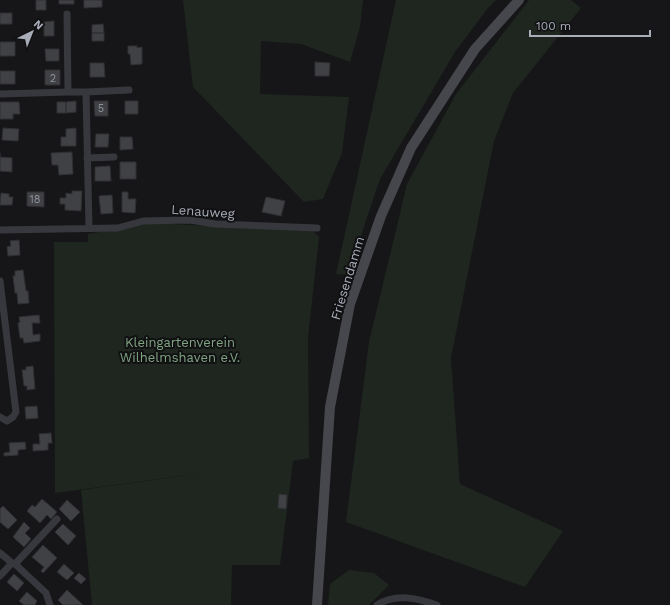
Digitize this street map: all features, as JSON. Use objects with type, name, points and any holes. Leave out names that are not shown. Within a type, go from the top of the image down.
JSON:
[{"type":"main road","name":"Friesendamm","points":[[317,605],[330,407],[350,304],[381,216],[411,148],[475,50],[519,0]]},
{"type":"street","points":[[67,14],[68,92]]},
{"type":"street","points":[[0,94],[129,90]]},
{"type":"street","points":[[86,92],[89,228]]},
{"type":"street","points":[[87,158],[114,157]]},
{"type":"street","name":"Lenauweg","points":[[0,230],[118,228],[143,221],[190,220],[215,224],[317,228]]},
{"type":"street","points":[[0,281],[16,412],[7,422],[0,417]]},
{"type":"street","points":[[0,576],[57,519]]},
{"type":"street","points":[[0,553],[46,593],[50,605]]},
{"type":"street","points":[[377,605],[391,599],[404,597],[422,600],[437,605]]},
{"type":"green space","points":[[183,0],[363,0],[360,27],[350,62],[301,44],[261,41],[260,94],[349,97],[342,153],[323,199],[304,202],[193,87]]},
{"type":"green space","points":[[396,0],[496,0],[488,8],[455,52],[380,179],[348,275],[336,274]]},
{"type":"green space","points":[[529,0],[571,0],[581,8],[513,93],[494,141],[451,358],[460,484],[563,531],[525,587],[346,522],[369,342],[407,184],[456,94]]},
{"type":"green space","name":"Kleingartenverein Wilhelmshaven e.V.","points":[[151,223],[313,231],[319,237],[308,338],[309,458],[293,461],[280,565],[232,565],[231,605],[92,605],[81,490],[211,472],[55,493],[54,242],[88,242],[88,234]]},
{"type":"green space","points":[[349,570],[374,573],[389,585],[369,605],[328,605],[330,584]]},
{"type":"building","points":[[36,0],[46,0],[46,10],[36,10]]},
{"type":"building","points":[[59,0],[74,0],[74,4],[59,4]]},
{"type":"building","points":[[84,0],[102,0],[102,7],[84,8]]},
{"type":"building","points":[[0,13],[12,13],[12,24],[0,24]]},
{"type":"building","points":[[54,21],[54,36],[44,36],[44,22]]},
{"type":"building","points":[[103,24],[104,33],[92,33],[92,25]]},
{"type":"building","points":[[92,33],[104,33],[104,41],[92,41]]},
{"type":"building","points":[[0,42],[15,42],[15,56],[0,56]]},
{"type":"building","points":[[128,46],[137,46],[137,48],[142,47],[142,64],[131,65],[130,54],[128,54]]},
{"type":"building","points":[[45,49],[59,49],[59,61],[46,61]]},
{"type":"building","points":[[315,62],[330,63],[329,76],[315,76]]},
{"type":"building","points":[[90,63],[104,63],[105,77],[90,77]]},
{"type":"building","points":[[45,70],[60,70],[60,85],[45,85]]},
{"type":"building","points":[[0,71],[15,71],[15,84],[0,84]]},
{"type":"building","points":[[76,101],[76,112],[66,113],[66,102]]},
{"type":"building","points":[[94,101],[108,101],[108,116],[95,116]]},
{"type":"building","points":[[125,101],[138,101],[138,114],[125,114]]},
{"type":"building","points":[[0,102],[19,102],[20,114],[13,114],[13,119],[0,119]]},
{"type":"building","points":[[57,102],[66,102],[66,113],[57,113]]},
{"type":"building","points":[[3,128],[19,129],[18,141],[2,140]]},
{"type":"building","points":[[76,128],[76,146],[61,146],[61,137],[66,137],[66,129]]},
{"type":"building","points":[[96,134],[109,134],[108,147],[95,147]]},
{"type":"building","points":[[120,137],[132,137],[133,149],[120,150]]},
{"type":"building","points":[[72,152],[73,174],[59,175],[58,165],[52,165],[51,153]]},
{"type":"building","points":[[0,157],[12,158],[12,172],[0,171]]},
{"type":"building","points":[[120,162],[136,162],[136,179],[120,179]]},
{"type":"building","points":[[110,166],[111,181],[95,181],[95,167]]},
{"type":"building","points":[[72,191],[82,191],[81,211],[65,210],[65,204],[60,204],[60,198],[66,198],[66,193],[72,194]]},
{"type":"building","points":[[27,192],[44,192],[44,207],[27,206]]},
{"type":"building","points":[[122,192],[128,192],[128,199],[136,199],[135,213],[122,212]]},
{"type":"building","points":[[1,193],[9,194],[9,197],[13,197],[12,205],[0,205]]},
{"type":"building","points":[[112,195],[113,213],[101,214],[99,196]]},
{"type":"building","points":[[266,197],[285,201],[281,216],[262,212]]},
{"type":"building","points":[[19,240],[20,255],[8,256],[7,247],[11,246],[10,241]]},
{"type":"building","points":[[23,270],[29,303],[18,304],[13,276],[15,276],[15,271]]},
{"type":"building","points":[[39,315],[40,323],[32,323],[33,335],[40,334],[40,341],[24,343],[23,338],[20,338],[18,323],[20,322],[19,317]]},
{"type":"building","points":[[33,366],[35,389],[27,390],[27,386],[24,386],[22,370],[26,370],[26,367]]},
{"type":"building","points":[[37,406],[38,418],[26,419],[25,407]]},
{"type":"building","points":[[51,433],[52,443],[48,443],[48,450],[33,451],[33,444],[40,444],[39,434]]},
{"type":"building","points":[[25,442],[26,449],[18,450],[18,455],[4,456],[4,453],[10,452],[9,443]]},
{"type":"building","points":[[279,494],[287,495],[286,509],[278,508]]},
{"type":"building","points":[[42,499],[57,512],[51,519],[47,515],[40,523],[27,511],[32,505],[35,507]]},
{"type":"building","points":[[67,500],[80,512],[71,521],[59,509]]},
{"type":"building","points":[[3,506],[17,520],[8,529],[0,522],[0,509]]},
{"type":"building","points":[[24,522],[30,528],[25,533],[31,539],[24,547],[13,537]]},
{"type":"building","points":[[63,524],[76,536],[68,545],[55,532]]},
{"type":"building","points":[[43,545],[57,558],[43,573],[41,571],[44,567],[32,557]]},
{"type":"building","points":[[64,564],[74,573],[67,580],[57,572]]},
{"type":"building","points":[[79,573],[86,579],[81,584],[74,578]]},
{"type":"building","points":[[14,574],[24,583],[17,591],[7,582]]},
{"type":"building","points":[[67,590],[83,605],[63,605],[58,600]]},
{"type":"building","points":[[27,592],[37,601],[35,604],[36,605],[24,605],[19,601]]}]
